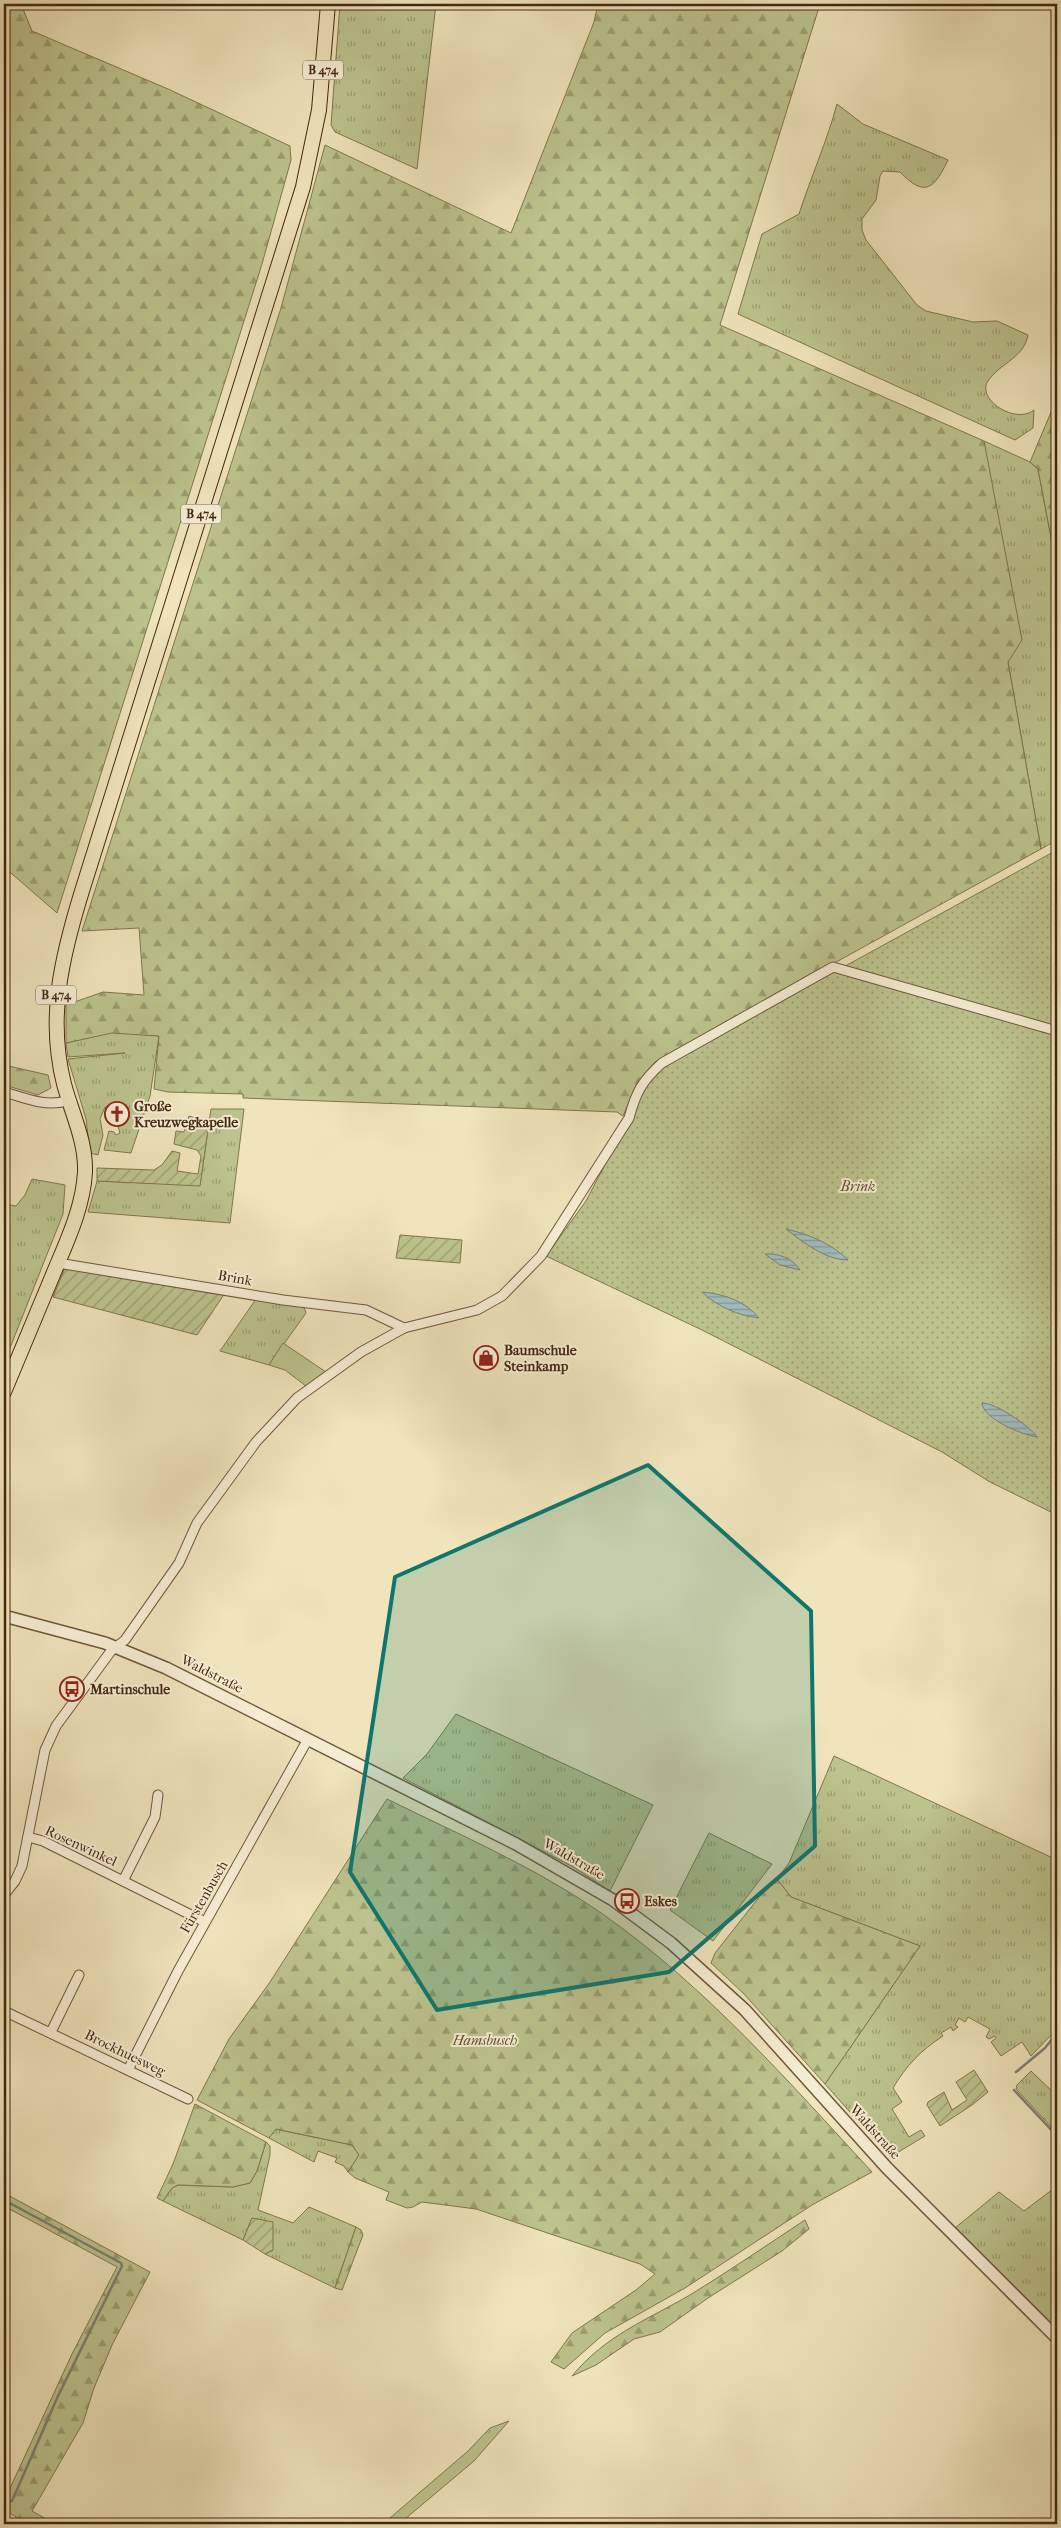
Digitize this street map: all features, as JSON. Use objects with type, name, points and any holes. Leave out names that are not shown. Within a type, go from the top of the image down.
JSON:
[{"type":"main road","name":"B 474","points":[[4,1392],[77,1215],[84,1179],[83,1147],[69,1100],[56,1044],[56,997],[60,969],[82,891],[303,187],[319,110],[328,4]]},
{"type":"street","points":[[4,1895],[20,1872],[45,1750],[52,1734],[111,1651],[125,1640],[179,1563],[197,1524],[275,1418],[297,1398],[341,1365],[404,1328],[477,1310],[502,1296],[541,1256],[629,1118],[635,1096],[645,1078],[662,1062],[833,967],[1057,1030]]},
{"type":"street","points":[[4,1092],[45,1103],[61,1103],[69,1100]]},
{"type":"street","name":"Brink","points":[[58,1263],[293,1301],[366,1310],[404,1328]]},
{"type":"street","name":"Waldstraße","points":[[4,1616],[117,1647],[166,1668],[546,1860],[613,1900],[671,1943],[745,2010],[887,2168],[1057,2338]]},
{"type":"street","name":"Fürstenbusch","points":[[128,2070],[205,1922],[308,1739]]},
{"type":"street","name":"Rosenwinkel","points":[[123,1881],[155,1817],[158,1795]]},
{"type":"street","name":"Rosenwinkel","points":[[28,1837],[43,1841],[205,1922]]},
{"type":"street","points":[[51,2032],[79,1975]]},
{"type":"street","name":"Brockhuesweg","points":[[4,2011],[188,2099]]},
{"type":"highlighted area","points":[[648,1465],[811,1611],[815,1846],[669,1972],[437,2010],[350,1872],[395,1577]]},
{"type":"green space","points":[[4,4],[21,4],[32,31],[168,89],[290,146],[291,160],[262,264],[57,913],[4,867]]},
{"type":"green space","points":[[340,4],[436,4],[417,169],[335,132],[331,125]]},
{"type":"green space","points":[[598,4],[820,4],[720,325],[984,441],[1022,640],[1008,662],[1041,849],[655,1062],[637,1083],[623,1116],[617,1112],[243,1098],[243,1094],[168,1092],[154,1089],[159,1036],[112,1033],[66,1043],[66,1005],[103,992],[144,995],[139,928],[82,931],[281,308],[325,145],[511,233],[594,22]]},
{"type":"green space","points":[[837,104],[863,124],[948,160],[938,178],[928,187],[916,185],[900,172],[883,171],[880,176],[876,200],[862,219],[862,230],[866,240],[917,305],[926,311],[973,322],[997,321],[1028,335],[1022,349],[993,375],[988,381],[986,388],[987,395],[999,408],[1017,414],[1026,414],[1034,410],[1033,428],[1015,440],[738,314],[762,234],[799,214],[829,132]]},
{"type":"green space","points":[[1057,398],[1057,569],[1038,469],[1030,462]]},
{"type":"green space","points":[[984,441],[1030,462],[1038,469],[1057,569],[1057,840],[1041,849],[1008,662]]},
{"type":"green space","name":"Brink","points":[[1057,850],[1057,1515],[990,1482],[942,1452],[702,1330],[546,1256],[586,1201],[650,1073]]},
{"type":"green space","points":[[112,1032],[159,1036],[150,1096],[131,1153],[104,1150],[109,1131],[114,1132],[116,1135],[120,1133],[117,1123],[126,1121],[128,1114],[122,1107],[116,1105],[110,1109],[105,1107],[100,1119],[103,1135],[98,1155],[90,1153],[86,1119],[68,1059],[125,1053],[68,1057],[66,1043]]},
{"type":"green space","points":[[4,1065],[48,1075],[51,1088],[38,1095],[4,1085]]},
{"type":"green space","points":[[211,1109],[244,1109],[230,1223],[88,1212],[97,1181],[200,1185]]},
{"type":"green space","points":[[189,1116],[209,1122],[200,1186],[97,1181],[97,1168],[154,1170],[162,1165],[172,1151],[180,1153],[177,1171],[198,1174],[201,1156],[197,1150],[174,1144],[176,1131],[184,1132]]},
{"type":"green space","points":[[32,1179],[65,1185],[63,1214],[4,1363],[4,1204],[16,1206],[25,1195]]},
{"type":"green space","points":[[400,1235],[462,1240],[460,1263],[396,1258]]},
{"type":"green space","points":[[65,1268],[225,1293],[197,1335],[53,1297]]},
{"type":"green space","points":[[256,1299],[304,1307],[306,1313],[269,1365],[220,1351]]},
{"type":"green space","points":[[283,1343],[326,1372],[306,1386],[285,1370],[269,1365]]},
{"type":"green space","points":[[456,1714],[653,1805],[610,1891],[573,1867],[403,1778],[427,1754]]},
{"type":"green space","points":[[834,1756],[1057,1860],[1057,2029],[1031,2056],[1022,2042],[1001,2056],[991,2042],[996,2038],[995,2036],[989,2039],[986,2037],[990,2029],[968,2017],[965,2022],[959,2018],[955,2025],[958,2027],[953,2031],[951,2027],[941,2033],[943,2036],[915,2059],[893,2088],[902,2102],[892,2109],[909,2137],[921,2130],[925,2136],[890,2157],[825,2084],[920,1946],[791,1897],[777,1879],[789,1863]]},
{"type":"green space","name":"Hamsbusch","points":[[387,1799],[498,1853],[552,1882],[604,1915],[641,1943],[677,1973],[745,2036],[872,2172],[812,2205],[685,2288],[605,2333],[564,2369],[551,2362],[572,2333],[636,2290],[655,2274],[640,2264],[476,2209],[422,2202],[407,2208],[386,2200],[389,2192],[355,2178],[348,2172],[359,2155],[352,2145],[276,2129],[269,2138],[197,2100],[229,2039],[270,1982]]},
{"type":"green space","points":[[709,1833],[772,1864],[713,1941],[670,1910]]},
{"type":"green space","points":[[777,1879],[791,1897],[920,1946],[825,2084],[743,1993],[711,1963],[715,1953],[760,1896]]},
{"type":"green space","points":[[974,2070],[988,2092],[940,2126],[927,2105],[928,2102],[944,2092],[952,2110],[967,2100],[956,2082]]},
{"type":"green space","points":[[1031,2071],[1057,2096],[1057,2133],[1016,2089],[1017,2085]]},
{"type":"green space","points":[[195,2104],[266,2142],[257,2171],[250,2183],[233,2187],[178,2185],[172,2188],[163,2201],[157,2198],[173,2164]]},
{"type":"green space","points":[[275,2129],[352,2145],[359,2155],[348,2172],[344,2166],[335,2162],[337,2158],[318,2151],[314,2162],[269,2138]]},
{"type":"green space","points":[[266,2142],[270,2146],[270,2155],[258,2210],[293,2223],[309,2207],[356,2227],[335,2288],[265,2254],[273,2250],[252,2218],[243,2240],[163,2201],[172,2188],[178,2185],[233,2187],[250,2183],[257,2171]]},
{"type":"green space","points":[[1057,2186],[1057,2316],[1050,2323],[955,2228],[999,2192],[1024,2211]]},
{"type":"green space","points":[[4,2193],[150,2272],[112,2345],[94,2388],[83,2423],[32,2511],[55,2524],[28,2522],[11,2514],[4,2510],[4,2496],[6,2497],[72,2354],[117,2267],[4,2206]]},
{"type":"green space","points":[[252,2218],[273,2222],[273,2250],[265,2254],[243,2240]]},
{"type":"green space","points":[[805,2220],[809,2229],[782,2251],[708,2298],[660,2332],[634,2339],[596,2365],[572,2376],[612,2339],[690,2295]]},
{"type":"green space","points":[[356,2227],[361,2230],[363,2235],[342,2290],[335,2288]]},
{"type":"green space","points":[[509,2421],[474,2461],[399,2524],[383,2524],[468,2451],[490,2428]]},
{"type":"water","points":[[786,1229],[819,1240],[848,1260],[823,1254],[807,1245]]},
{"type":"water","points":[[765,1254],[775,1254],[784,1257],[793,1262],[800,1270],[780,1265]]},
{"type":"water","points":[[702,1292],[734,1299],[759,1318],[728,1310]]},
{"type":"water","points":[[982,1403],[995,1406],[1011,1415],[1037,1437],[1014,1430],[996,1420],[984,1409]]},
{"type":"waterway","points":[[1016,2072],[1045,2048],[1057,2033]]},
{"type":"waterway","points":[[1014,2090],[1057,2136]]},
{"type":"waterway","points":[[4,2200],[121,2263],[122,2266],[58,2396],[12,2501],[4,2503]]},
{"type":"place","name":"Große Kreuzwegkapelle","points":[[117,1114]]},
{"type":"place","name":"Baumschule Steinkamp","points":[[486,1358]]},
{"type":"place","name":"Martinschule","points":[[72,1689]]},
{"type":"place","name":"Eskes","points":[[627,1901]]}]
